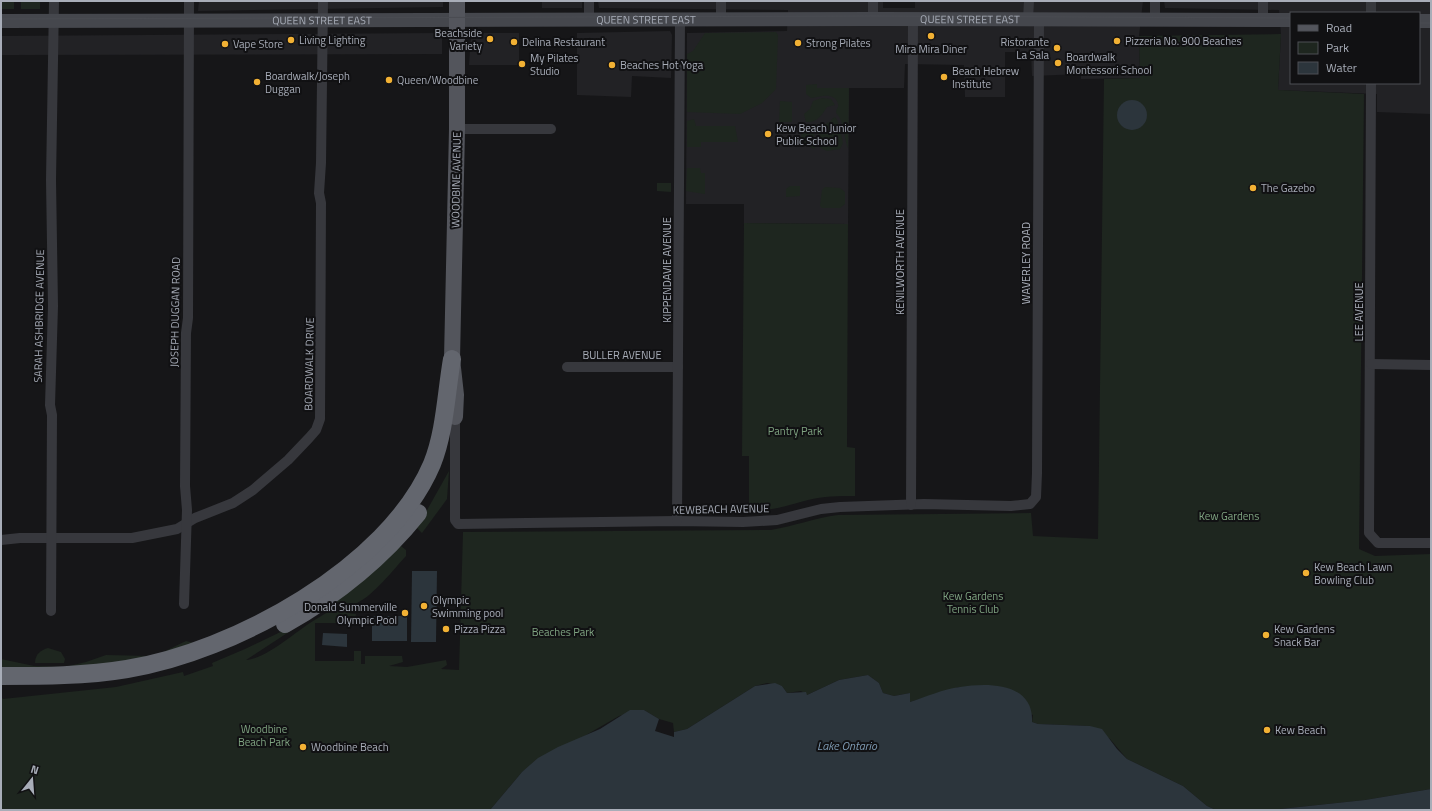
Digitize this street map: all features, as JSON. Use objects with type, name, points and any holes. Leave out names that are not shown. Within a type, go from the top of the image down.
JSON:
[{"type":"highway","name":"WOODBINE AVENUE","points":[[1,676],[62,676],[127,669],[190,654],[230,639],[259,625],[310,594],[342,571],[374,544],[395,522],[411,502],[422,484],[432,464],[441,435],[452,359]]},
{"type":"highway","points":[[1,687],[88,685],[137,678],[176,669],[208,660],[262,637],[317,606],[384,552],[419,512],[443,467],[453,432],[455,417]]},
{"type":"main road","name":"WOODBINE AVENUE","points":[[455,417],[456,394],[452,359],[457,129],[457,1]]},
{"type":"main road","name":"QUEEN STREET EAST","points":[[1,21],[589,19],[1290,20]]},
{"type":"main road","points":[[1420,21],[1431,21]]},
{"type":"street","name":"SARAH ASHBRIDGE AVENUE","points":[[51,611],[52,415],[50,391],[53,306],[51,180],[54,1]]},
{"type":"street","name":"JOSEPH DUGGAN ROAD","points":[[184,604],[186,523],[189,1]]},
{"type":"street","name":"BOARDWALK DRIVE","points":[[1,540],[52,538],[132,538],[176,529],[186,523],[233,503],[253,490],[288,460],[316,430],[320,419],[322,320],[322,203],[319,193],[322,162],[322,1]]},
{"type":"street","points":[[589,1],[589,19]]},
{"type":"street","points":[[721,1],[721,19]]},
{"type":"street","points":[[873,1],[873,19]]},
{"type":"street","name":"WAVERLEY ROAD","points":[[1029,1],[1034,19],[1037,480],[1036,497],[1030,504]]},
{"type":"street","points":[[1155,1],[1155,19]]},
{"type":"street","points":[[1263,1],[1263,20]]},
{"type":"street","points":[[1371,1],[1371,12]]},
{"type":"street","name":"KIPPENDAVIE AVENUE","points":[[677,521],[680,19]]},
{"type":"street","name":"KENILWORTH AVENUE","points":[[912,505],[913,19]]},
{"type":"street","name":"LEE AVENUE","points":[[1370,84],[1371,364],[1369,533],[1378,543],[1431,543]]},
{"type":"street","points":[[457,129],[552,129]]},
{"type":"street","points":[[1371,364],[1431,365]]},
{"type":"street","name":"BULLER AVENUE","points":[[567,367],[678,367]]},
{"type":"street","name":"WOODBINE AVENUE","points":[[455,417],[454,520],[458,524]]},
{"type":"street","name":"KEWBEACH AVENUE","points":[[458,524],[677,521],[743,522],[777,520],[822,509],[912,505],[1011,506],[1030,504]]},
{"type":"shaded area","points":[[199,1],[443,1],[443,7],[198,11]]},
{"type":"shaded area","points":[[542,1],[582,1],[582,8],[542,8]]},
{"type":"shaded area","points":[[598,1],[883,1],[883,8],[915,8],[915,1],[1143,1],[1139,36],[1140,78],[1081,79],[1081,74],[1032,76],[1031,52],[1005,52],[1005,97],[965,97],[964,65],[905,64],[904,88],[849,88],[848,224],[744,223],[744,204],[686,204],[687,33],[787,31],[788,10],[599,8]]},
{"type":"shaded area","points":[[1164,1],[1431,1],[1431,114],[1377,112],[1377,94],[1278,90],[1281,34],[1279,10],[1165,8]]},
{"type":"shaded area","points":[[670,31],[672,35],[671,78],[632,76],[631,97],[577,95],[577,33]]},
{"type":"shaded area","points":[[442,33],[442,54],[1,55],[1,36]]},
{"type":"shaded area","points":[[474,33],[519,33],[519,65],[469,65],[471,36]]},
{"type":"green space","points":[[1,1],[14,1],[14,9],[1,9]]},
{"type":"green space","points":[[21,1],[40,1],[40,9],[21,9]]},
{"type":"green space","points":[[776,32],[778,35],[776,89],[762,103],[740,114],[687,112],[687,54],[693,51],[705,33]]},
{"type":"green space","points":[[1281,34],[1278,90],[1364,94],[1359,549],[1375,556],[1431,554],[1431,789],[1365,800],[1271,810],[1216,810],[1207,806],[1183,786],[1127,759],[1110,739],[1090,726],[1038,724],[1032,722],[1033,715],[959,687],[910,702],[910,693],[894,696],[883,693],[879,683],[868,675],[839,680],[807,695],[801,691],[787,693],[782,686],[767,683],[755,686],[687,729],[674,732],[673,723],[659,719],[644,710],[619,716],[522,772],[490,810],[1,810],[1,697],[3,699],[116,687],[183,672],[184,676],[213,666],[212,663],[295,625],[401,546],[406,550],[406,556],[370,594],[357,603],[324,609],[246,660],[263,655],[325,614],[332,611],[339,611],[356,614],[355,623],[315,623],[315,661],[354,661],[354,651],[361,651],[361,664],[365,664],[365,656],[402,656],[403,662],[389,666],[407,667],[446,660],[447,665],[441,669],[459,670],[463,532],[771,530],[838,515],[1031,513],[1033,536],[1098,539],[1104,79],[1140,78],[1139,36]]},
{"type":"green space","points":[[817,84],[817,88],[849,88],[848,148],[841,120],[836,113],[838,105],[834,97],[822,96],[811,98],[806,94],[806,85]]},
{"type":"green space","points":[[822,98],[831,99],[835,105],[827,107],[821,116],[816,120],[806,122],[804,114],[810,109],[813,101]]},
{"type":"green space","points":[[780,101],[792,102],[792,122],[779,122]]},
{"type":"green space","points":[[835,117],[843,143],[840,149],[827,151],[819,147],[816,140],[822,126]]},
{"type":"green space","points":[[694,119],[696,126],[735,126],[738,142],[701,142],[701,147],[687,147],[687,121]]},
{"type":"green space","points":[[803,124],[814,127],[815,149],[800,143]]},
{"type":"green space","points":[[687,168],[700,168],[701,173],[705,173],[705,194],[686,191]]},
{"type":"green space","points":[[657,183],[671,183],[671,192],[657,191]]},
{"type":"green space","points":[[790,186],[800,186],[800,196],[786,197],[786,189]]},
{"type":"green space","points":[[825,187],[840,188],[845,192],[845,204],[840,208],[822,208],[820,206],[822,190]]},
{"type":"green space","name":"Pantry Park","points":[[744,223],[848,224],[847,447],[855,448],[855,496],[819,498],[772,509],[749,510],[749,456],[742,456]]},
{"type":"green space","points":[[449,471],[447,499],[422,533],[417,528]]},
{"type":"green space","points":[[186,641],[198,644],[137,661],[87,668],[1,670],[1,659],[34,666],[65,667],[106,655],[150,656],[161,653]]},
{"type":"green space","points":[[48,648],[61,652],[65,659],[64,663],[35,663],[36,657],[39,653]]},
{"type":"water","points":[[1132,100],[1143,104],[1147,115],[1143,126],[1132,130],[1121,126],[1117,115],[1121,104]]},
{"type":"water","name":"Olympic Swimming pool","points":[[412,571],[437,571],[436,642],[411,642]]},
{"type":"water","points":[[372,616],[407,616],[407,641],[372,641]]},
{"type":"water","points":[[323,633],[347,634],[347,647],[322,645]]},
{"type":"water","name":"Lake Ontario","points":[[868,675],[879,683],[883,693],[894,696],[910,693],[910,702],[941,691],[972,685],[1008,688],[1018,692],[1026,699],[1031,709],[1032,722],[1038,724],[1090,726],[1102,729],[1117,749],[1127,759],[1183,786],[1207,806],[1216,810],[490,810],[522,772],[538,758],[558,747],[600,729],[630,710],[644,710],[659,719],[655,731],[674,737],[674,732],[687,729],[755,686],[775,683],[782,686],[787,693],[806,692],[807,695],[839,680]]},
{"type":"water","points":[[1431,789],[1431,810],[1271,810],[1365,800]]},
{"type":"tram line","points":[[1,19],[873,16],[1290,18]]},
{"type":"tram line","points":[[1420,23],[1431,23]]},
{"type":"place","name":"Mira Mira Diner","points":[[931,36]]},
{"type":"place","name":"Beachside Variety","points":[[490,39]]},
{"type":"place","name":"Living Lighting","points":[[291,40]]},
{"type":"place","name":"Pizzeria No. 900 Beaches","points":[[1117,41]]},
{"type":"place","name":"Delina Restaurant","points":[[514,42]]},
{"type":"place","name":"Strong Pilates","points":[[798,43]]},
{"type":"place","name":"Vape Store","points":[[225,44]]},
{"type":"place","name":"Ristorante La Sala","points":[[1057,48]]},
{"type":"place","name":"Boardwalk Montessori School","points":[[1058,63]]},
{"type":"place","name":"My Pilates Studio","points":[[522,64]]},
{"type":"place","name":"Beaches Hot Yoga","points":[[612,65]]},
{"type":"place","name":"Beach Hebrew Institute","points":[[944,77]]},
{"type":"place","name":"Queen/Woodbine","points":[[389,80]]},
{"type":"place","name":"Boardwalk/Joseph Duggan","points":[[257,82]]},
{"type":"place","name":"Kew Beach Junior Public School","points":[[768,134]]},
{"type":"place","name":"The Gazebo","points":[[1253,188]]},
{"type":"place","name":"Kew Beach Lawn Bowling Club","points":[[1306,573]]},
{"type":"place","name":"Olympic Swimming pool","points":[[424,606]]},
{"type":"place","name":"Donald Summerville Olympic Pool","points":[[405,613]]},
{"type":"place","name":"Pizza Pizza","points":[[446,629]]},
{"type":"place","name":"Kew Gardens Snack Bar","points":[[1266,635]]},
{"type":"place","name":"Kew Beach","points":[[1267,730]]},
{"type":"place","name":"Woodbine Beach","points":[[303,747]]},
{"type":"park label","name":"Kew Gardens","points":[[1229,516]]},
{"type":"park label","name":"Kew Gardens Tennis Club","points":[[973,602]]},
{"type":"park label","name":"Beaches Park","points":[[563,632]]},
{"type":"park label","name":"Woodbine Beach Park","points":[[264,735]]}]
